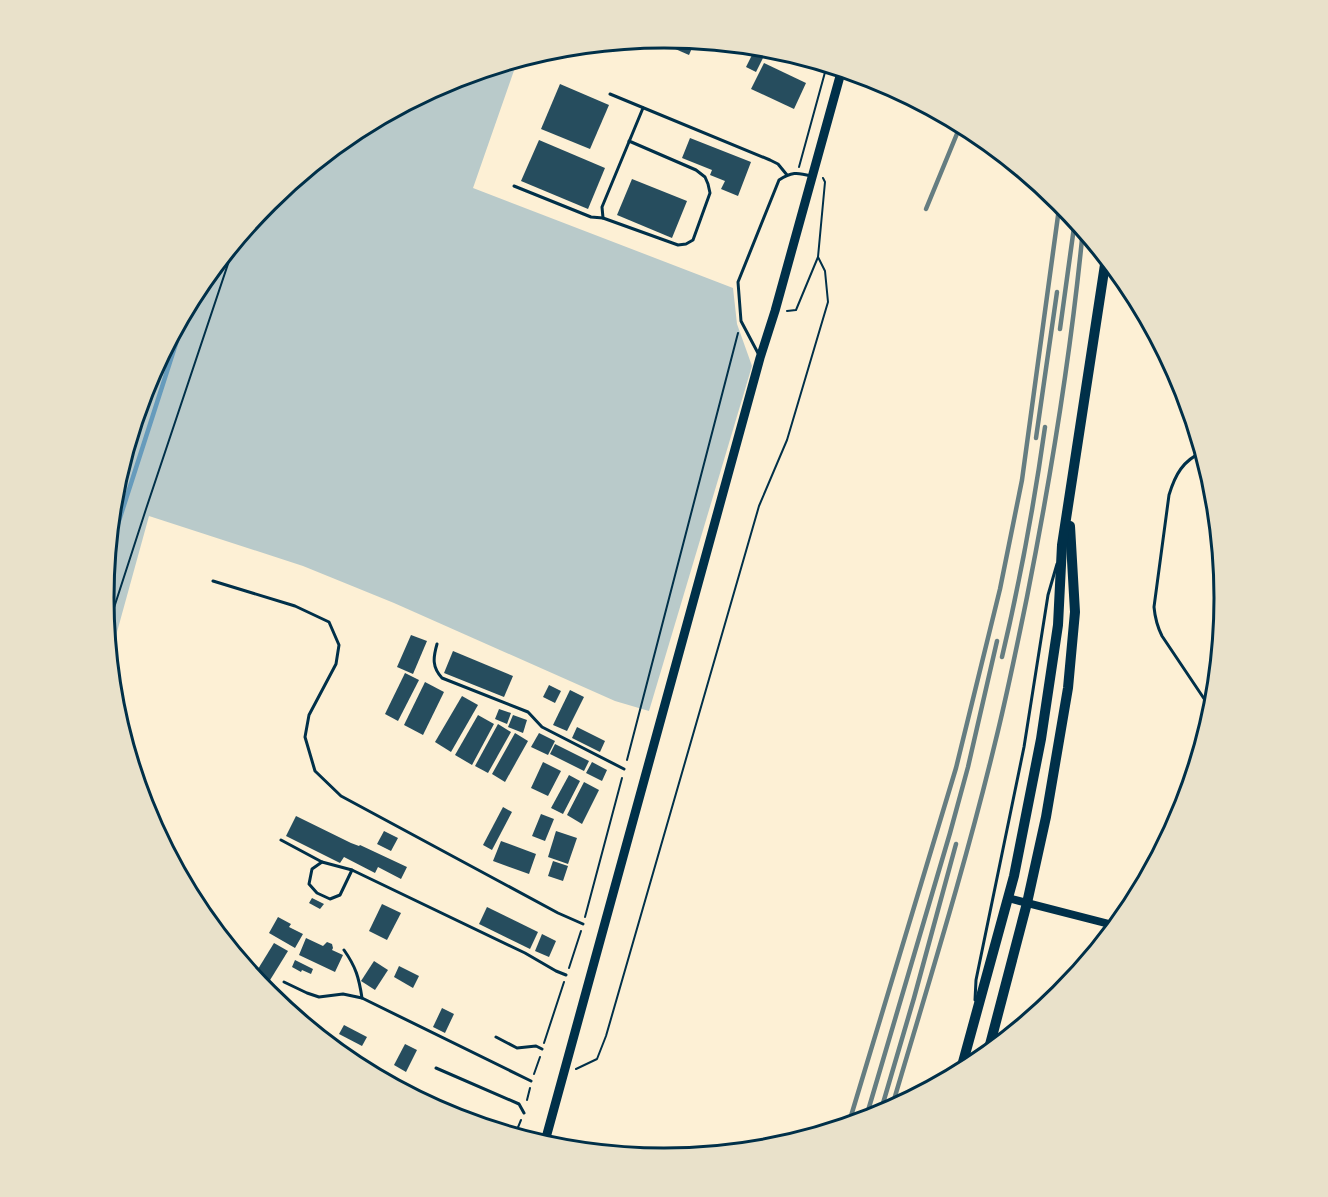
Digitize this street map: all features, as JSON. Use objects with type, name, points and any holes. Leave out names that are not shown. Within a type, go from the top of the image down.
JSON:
[{"type":"main road","points":[[547,1136],[760,358],[840,77]]},
{"type":"main road","points":[[964,1060],[1014,876],[1049,691],[1058,625],[1062,545],[1104,268]]},
{"type":"main road","points":[[991,1041],[1027,903],[1046,817],[1068,688],[1075,612],[1069,495]]},
{"type":"street","points":[[1008,898],[1108,924]]},
{"type":"lane","points":[[610,94],[770,160],[778,164],[787,175]]},
{"type":"lane","points":[[603,218],[602,207],[643,108]]},
{"type":"lane","points":[[514,186],[591,217],[603,218],[678,245],[693,240],[710,193],[705,177],[696,170],[629,141]]},
{"type":"lane","points":[[760,358],[741,321],[738,282],[779,180],[798,172],[812,176]]},
{"type":"lane","points":[[1196,456],[1181,467],[1169,495],[1154,607],[1156,625],[1162,636],[1205,700]]},
{"type":"lane","points":[[975,1023],[976,980],[1024,747],[1048,595],[1062,545]]},
{"type":"lane","points":[[213,581],[295,606],[329,622],[339,645],[336,664],[309,715],[305,737],[315,771],[341,796],[558,913],[583,924]]},
{"type":"lane","points":[[437,644],[434,655],[436,671],[442,678],[528,712],[542,727],[624,769]]},
{"type":"lane","points":[[282,840],[322,862],[352,870],[566,975]]},
{"type":"lane","points":[[322,862],[312,869],[309,884],[317,893],[330,899],[340,895],[352,870]]},
{"type":"lane","points":[[344,950],[354,964],[362,998]]},
{"type":"lane","points":[[284,982],[319,996],[343,994],[362,998],[531,1081]]},
{"type":"lane","points":[[496,1037],[517,1048],[536,1046],[542,1049]]},
{"type":"lane","points":[[436,1068],[519,1104],[524,1113]]},
{"type":"path","points":[[798,172],[825,72]]},
{"type":"path","points":[[775,311],[796,310],[818,257],[825,182],[816,162]]},
{"type":"path","points":[[564,1071],[579,1068],[597,1059],[606,1036],[759,506],[787,440],[828,302],[825,271],[818,257]]},
{"type":"path","points":[[114,607],[229,260]]},
{"type":"path","points":[[517,1129],[583,924],[741,321]]},
{"type":"shaded area","points":[[514,69],[473,188],[733,288],[737,324],[752,366],[649,711],[615,701],[394,603],[303,566],[149,516],[115,638],[115,562],[124,491],[132,456],[155,388],[187,323],[227,263],[275,209],[301,185],[358,141],[389,122],[453,90]]},
{"type":"building","points":[[674,48],[692,49],[689,55]]},
{"type":"building","points":[[752,56],[763,58],[756,72],[746,67]]},
{"type":"building","points":[[764,63],[806,83],[794,109],[751,89]]},
{"type":"building","points":[[560,84],[609,105],[590,149],[541,129]]},
{"type":"building","points":[[690,138],[751,162],[738,196],[721,189],[725,181],[710,175],[712,170],[682,158]]},
{"type":"building","points":[[539,140],[605,168],[588,209],[521,181]]},
{"type":"building","points":[[632,179],[687,201],[672,238],[617,215]]},
{"type":"building","points":[[411,635],[427,641],[413,674],[397,667]]},
{"type":"building","points":[[453,651],[513,676],[504,697],[444,673]]},
{"type":"building","points":[[405,673],[419,680],[398,721],[385,714]]},
{"type":"building","points":[[425,682],[444,692],[423,735],[404,725]]},
{"type":"building","points":[[549,685],[561,691],[555,703],[543,697]]},
{"type":"building","points":[[570,690],[584,697],[567,731],[553,725]]},
{"type":"building","points":[[462,696],[478,705],[451,752],[435,742]]},
{"type":"building","points":[[499,709],[511,713],[507,724],[495,719]]},
{"type":"building","points":[[478,715],[494,724],[472,765],[455,755]]},
{"type":"building","points":[[513,715],[527,720],[523,733],[508,727]]},
{"type":"building","points":[[498,724],[511,732],[488,773],[475,766]]},
{"type":"building","points":[[577,727],[605,741],[600,752],[572,738]]},
{"type":"building","points":[[515,733],[528,741],[505,782],[492,774]]},
{"type":"building","points":[[539,733],[555,741],[548,755],[531,747]]},
{"type":"building","points":[[555,744],[589,761],[584,771],[550,754]]},
{"type":"building","points":[[543,762],[561,771],[548,796],[531,788]]},
{"type":"building","points":[[592,762],[607,770],[602,781],[586,773]]},
{"type":"building","points":[[569,775],[580,781],[563,814],[551,808]]},
{"type":"building","points":[[584,782],[599,790],[582,824],[567,815]]},
{"type":"building","points":[[503,807],[512,812],[492,850],[483,845]]},
{"type":"building","points":[[541,814],[554,819],[545,841],[532,836]]},
{"type":"building","points":[[296,816],[407,867],[401,879],[378,867],[375,873],[344,857],[340,863],[286,836]]},
{"type":"building","points":[[384,831],[398,838],[391,851],[377,844]]},
{"type":"building","points":[[556,831],[577,838],[568,864],[548,857]]},
{"type":"building","points":[[501,841],[536,854],[529,874],[493,861]]},
{"type":"building","points":[[553,861],[568,866],[563,881],[548,876]]},
{"type":"building","points":[[312,898],[324,904],[320,909],[309,903]]},
{"type":"building","points":[[382,904],[401,913],[387,940],[369,931]]},
{"type":"building","points":[[487,907],[538,932],[530,949],[479,924]]},
{"type":"building","points":[[278,917],[291,924],[289,927],[303,934],[295,948],[269,933]]},
{"type":"building","points":[[542,934],[556,941],[549,957],[535,951]]},
{"type":"building","points":[[306,938],[323,946],[327,942],[332,944],[332,950],[343,955],[335,972],[299,955]]},
{"type":"building","points":[[274,943],[288,951],[269,982],[258,969]]},
{"type":"building","points":[[295,960],[313,969],[311,974],[292,967]]},
{"type":"building","points":[[374,961],[388,970],[375,990],[361,981]]},
{"type":"building","points":[[399,966],[419,976],[413,988],[394,977]]},
{"type":"building","points":[[442,1008],[454,1014],[445,1033],[433,1027]]},
{"type":"building","points":[[344,1025],[367,1037],[362,1046],[339,1034]]},
{"type":"building","points":[[405,1044],[417,1050],[406,1072],[394,1065]]},
{"type":"waterway","points":[[119,520],[176,344]]},
{"type":"railway","points":[[926,209],[957,133]]},
{"type":"railway","points":[[851,1116],[956,768],[1000,589],[1022,480],[1058,215]]},
{"type":"railway","points":[[1060,329],[1073,231]]},
{"type":"railway","points":[[895,1098],[971,836],[1012,670],[1052,460],[1073,322],[1082,240]]},
{"type":"railway","points":[[1036,438],[1057,292]]},
{"type":"railway","points":[[1002,657],[1026,543],[1045,427]]},
{"type":"railway","points":[[868,1110],[950,833],[997,641]]},
{"type":"railway","points":[[883,1103],[956,844]]}]
